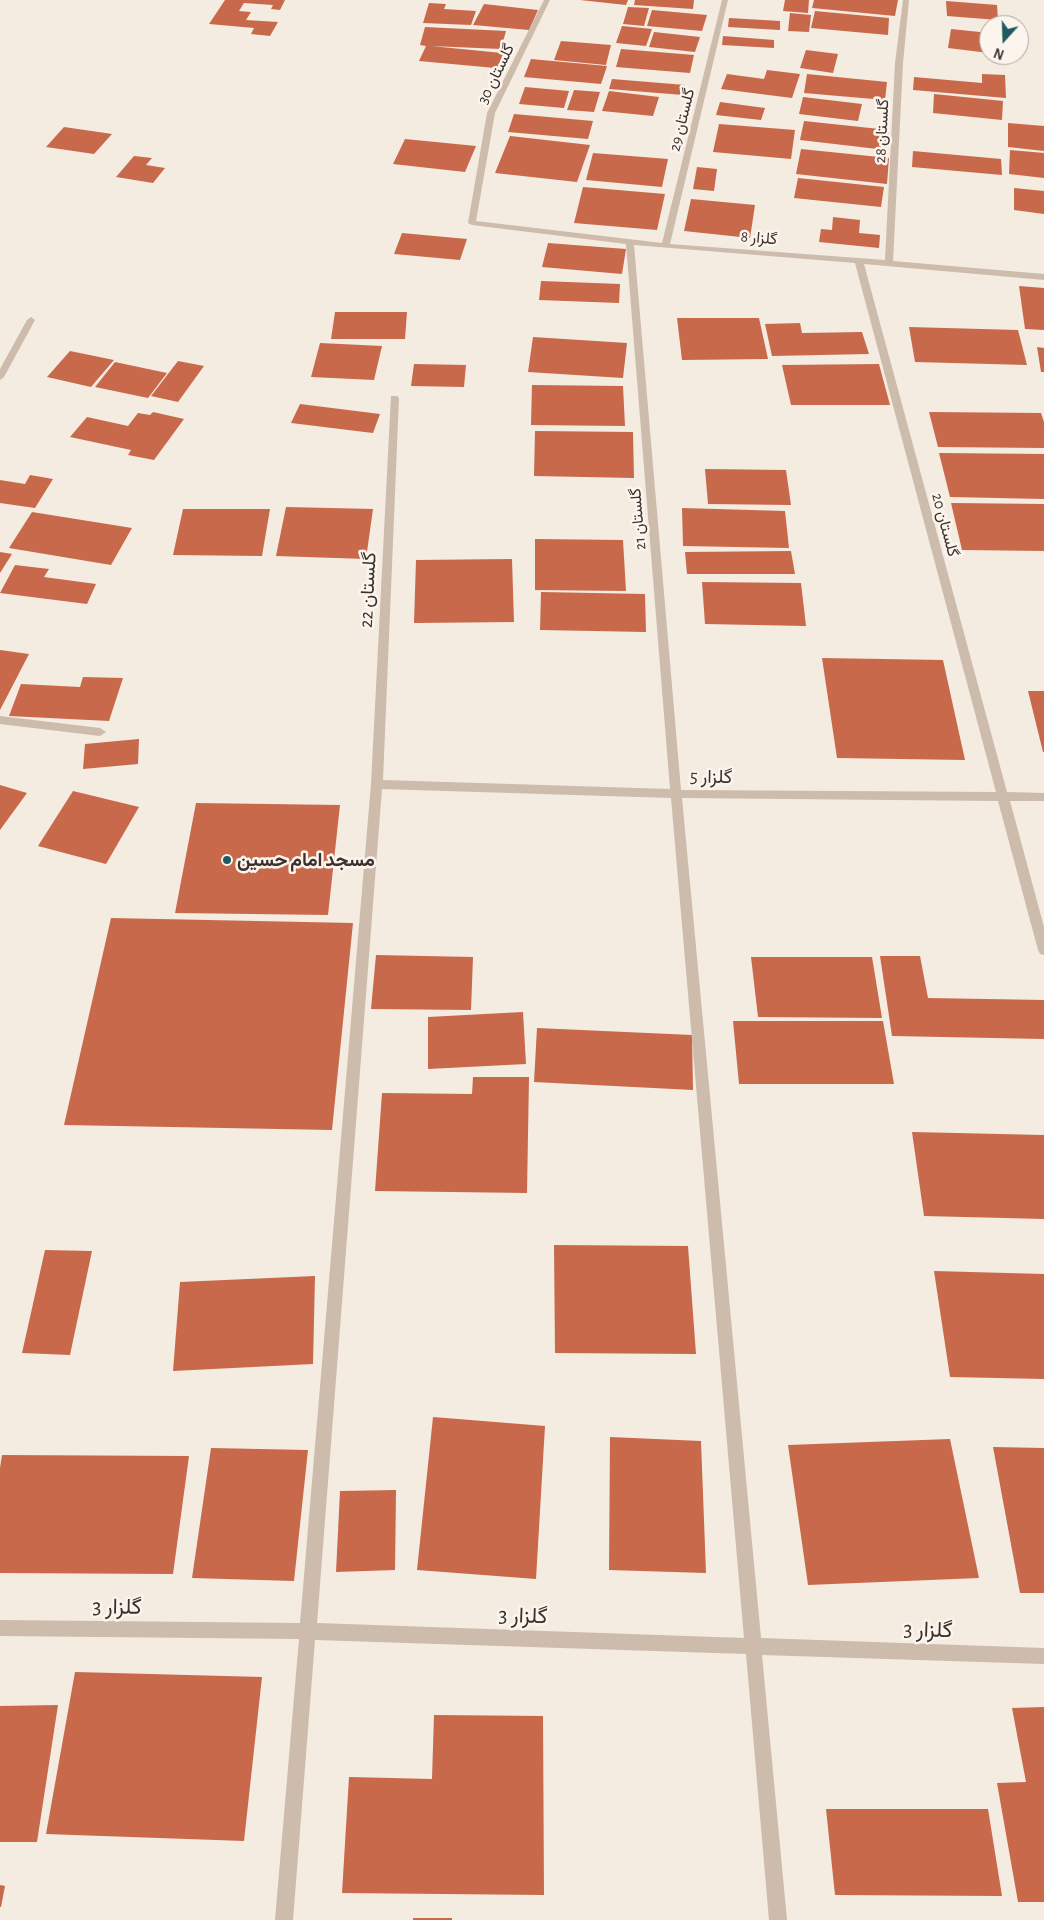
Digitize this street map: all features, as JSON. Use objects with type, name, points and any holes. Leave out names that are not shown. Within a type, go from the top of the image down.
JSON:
[{"type":"street","name":"گلستان 30","points":[[472,223],[491,113],[547,0]]},
{"type":"street","name":"گلستان 29","points":[[665,246],[725,0]]},
{"type":"street","name":"گلستان 28","points":[[889,263],[899,63],[906,0]]},
{"type":"street","name":"گلزار 8","points":[[472,223],[665,246],[1044,277]]},
{"type":"street","name":"گلستان 21","points":[[630,242],[676,794],[778,1920]]},
{"type":"street","name":"گلستان 20","points":[[859,261],[1044,950]]},
{"type":"street","points":[[0,377],[31,320]]},
{"type":"street","name":"گلستان 22","points":[[284,1920],[377,784],[394,398]]},
{"type":"street","points":[[0,720],[100,732]]},
{"type":"street","name":"گلزار 5","points":[[377,784],[676,794],[1044,797]]},
{"type":"street","name":"گلزار 3","points":[[0,1628],[307,1631],[1044,1656]]},
{"type":"building","points":[[225,0],[285,0],[280,10],[271,9],[273,5],[244,3],[239,11],[251,12],[246,20],[278,22],[270,36],[251,34],[254,28],[209,24]]},
{"type":"building","points":[[580,0],[628,0],[626,5]]},
{"type":"building","points":[[635,0],[694,0],[693,9],[634,5]]},
{"type":"building","points":[[785,0],[809,0],[808,13],[783,11]]},
{"type":"building","points":[[814,0],[898,0],[895,16],[812,8]]},
{"type":"building","points":[[946,1],[997,5],[998,15],[979,15],[979,19],[947,16]]},
{"type":"building","points":[[429,3],[446,4],[444,9],[476,11],[471,25],[423,23]]},
{"type":"building","points":[[484,4],[538,10],[529,30],[473,25]]},
{"type":"building","points":[[628,7],[649,8],[644,26],[623,24]]},
{"type":"building","points":[[652,10],[707,15],[702,31],[647,26]]},
{"type":"building","points":[[815,11],[889,18],[888,35],[811,28]]},
{"type":"building","points":[[790,13],[811,15],[809,32],[788,31]]},
{"type":"building","points":[[729,18],[780,21],[780,30],[728,27]]},
{"type":"building","points":[[622,26],[652,29],[646,46],[616,43]]},
{"type":"building","points":[[425,27],[506,31],[501,49],[431,46],[512,54],[506,69],[419,61],[426,46],[420,45]]},
{"type":"building","points":[[951,29],[979,32],[979,52],[948,48]]},
{"type":"building","points":[[654,32],[700,37],[695,52],[649,47]]},
{"type":"building","points":[[723,36],[774,40],[774,48],[722,45]]},
{"type":"building","points":[[561,41],[611,45],[606,65],[554,60]]},
{"type":"building","points":[[621,49],[694,55],[690,73],[616,67]]},
{"type":"building","points":[[806,50],[838,54],[833,73],[800,68]]},
{"type":"building","points":[[531,59],[607,66],[601,84],[524,77]]},
{"type":"building","points":[[767,70],[800,74],[792,98],[721,89],[727,74],[764,79]]},
{"type":"building","points":[[807,74],[887,82],[885,100],[804,93]]},
{"type":"building","points":[[982,74],[1005,75],[1006,98],[913,90],[914,77],[982,83]]},
{"type":"building","points":[[612,79],[685,85],[683,95],[609,89]]},
{"type":"building","points":[[525,87],[569,91],[564,108],[519,104]]},
{"type":"building","points":[[574,90],[600,92],[594,112],[567,110]]},
{"type":"building","points":[[609,91],[659,97],[653,116],[602,111]]},
{"type":"building","points":[[934,94],[1003,101],[1002,120],[933,113]]},
{"type":"building","points":[[803,97],[862,104],[858,121],[799,114]]},
{"type":"building","points":[[720,102],[765,108],[761,120],[716,115]]},
{"type":"building","points":[[514,114],[593,121],[588,139],[508,132]]},
{"type":"building","points":[[804,121],[889,130],[886,150],[800,140]]},
{"type":"building","points":[[1008,123],[1044,126],[1044,151],[1008,147]]},
{"type":"building","points":[[719,124],[795,130],[791,159],[713,152]]},
{"type":"building","points":[[64,127],[112,134],[94,154],[46,147]]},
{"type":"building","points":[[510,136],[590,145],[577,182],[495,173]]},
{"type":"building","points":[[405,139],[476,146],[465,172],[393,164]]},
{"type":"building","points":[[801,149],[889,158],[887,184],[796,174]]},
{"type":"building","points":[[1010,150],[1044,153],[1044,178],[1009,174]]},
{"type":"building","points":[[913,151],[1001,159],[1002,175],[912,167]]},
{"type":"building","points":[[593,153],[668,159],[662,187],[586,180]]},
{"type":"building","points":[[134,156],[152,158],[146,165],[165,168],[153,183],[116,177]]},
{"type":"building","points":[[697,167],[717,169],[714,191],[693,189]]},
{"type":"building","points":[[798,178],[884,187],[881,207],[794,198]]},
{"type":"building","points":[[583,187],[665,194],[657,230],[574,223]]},
{"type":"building","points":[[1014,188],[1044,191],[1044,214],[1014,210]]},
{"type":"building","points":[[691,199],[755,205],[750,238],[684,231]]},
{"type":"building","points":[[833,217],[860,220],[859,233],[880,235],[879,248],[819,242],[821,229],[832,230]]},
{"type":"building","points":[[402,233],[467,239],[460,260],[394,254]]},
{"type":"building","points":[[548,243],[626,249],[622,274],[542,267]]},
{"type":"building","points":[[541,281],[620,284],[619,303],[539,300]]},
{"type":"building","points":[[1019,286],[1044,288],[1044,330],[1025,329]]},
{"type":"building","points":[[335,312],[407,312],[405,339],[331,339]]},
{"type":"building","points":[[677,318],[759,318],[768,359],[682,360]]},
{"type":"building","points":[[800,323],[802,333],[862,332],[869,354],[772,356],[765,324]]},
{"type":"building","points":[[909,327],[1018,330],[1027,365],[915,362]]},
{"type":"building","points":[[533,337],[627,343],[623,378],[528,372]]},
{"type":"building","points":[[320,343],[382,346],[374,380],[311,377]]},
{"type":"building","points":[[1037,347],[1044,348],[1044,372],[1041,372]]},
{"type":"building","points":[[70,351],[114,360],[91,387],[47,377]]},
{"type":"building","points":[[178,361],[204,366],[178,402],[151,396]]},
{"type":"building","points":[[115,362],[167,373],[148,398],[95,387]]},
{"type":"building","points":[[414,364],[466,365],[464,387],[411,386]]},
{"type":"building","points":[[879,364],[890,405],[791,405],[782,365]]},
{"type":"building","points":[[532,385],[623,386],[625,426],[531,425]]},
{"type":"building","points":[[300,404],[380,414],[373,433],[291,423]]},
{"type":"building","points":[[153,412],[184,419],[154,460],[128,455],[131,450],[70,437],[87,417],[128,426],[138,413],[150,415]]},
{"type":"building","points":[[929,412],[1041,413],[1044,422],[1044,448],[938,447]]},
{"type":"building","points":[[535,431],[633,432],[634,478],[534,476]]},
{"type":"building","points":[[939,453],[1044,454],[1044,499],[950,497]]},
{"type":"building","points":[[705,469],[786,470],[791,505],[708,504]]},
{"type":"building","points":[[30,475],[53,479],[35,508],[0,503],[0,480],[25,484]]},
{"type":"building","points":[[951,503],[1044,504],[1044,551],[962,550]]},
{"type":"building","points":[[286,507],[373,509],[366,559],[276,556]]},
{"type":"building","points":[[682,508],[785,511],[789,548],[683,546]]},
{"type":"building","points":[[183,509],[270,509],[262,556],[173,555]]},
{"type":"building","points":[[32,512],[132,528],[111,565],[9,548]]},
{"type":"building","points":[[535,539],[623,540],[626,591],[535,590]]},
{"type":"building","points":[[791,551],[795,574],[687,574],[685,552]]},
{"type":"building","points":[[0,552],[12,554],[0,573]]},
{"type":"building","points":[[512,559],[514,622],[414,623],[416,560]]},
{"type":"building","points":[[15,565],[49,569],[44,577],[96,584],[87,604],[0,593]]},
{"type":"building","points":[[702,582],[801,583],[806,626],[705,624]]},
{"type":"building","points":[[541,592],[645,594],[646,632],[540,630]]},
{"type":"building","points":[[0,650],[29,654],[0,710]]},
{"type":"building","points":[[822,658],[943,660],[965,760],[837,758]]},
{"type":"building","points":[[83,677],[123,678],[109,721],[9,716],[21,684],[80,687]]},
{"type":"building","points":[[1028,691],[1044,691],[1044,752],[1043,752]]},
{"type":"building","points":[[139,739],[138,764],[83,769],[85,744]]},
{"type":"building","points":[[0,785],[27,793],[0,830]]},
{"type":"building","points":[[73,791],[139,807],[106,864],[38,846]]},
{"type":"building","points":[[196,803],[340,805],[328,915],[175,913]]},
{"type":"building","points":[[111,918],[353,923],[332,1130],[64,1125]]},
{"type":"building","points":[[376,955],[473,957],[471,1010],[371,1009]]},
{"type":"building","points":[[880,956],[920,956],[928,998],[1044,1000],[1044,1039],[892,1036]]},
{"type":"building","points":[[751,957],[872,957],[882,1018],[758,1017]]},
{"type":"building","points":[[523,1012],[526,1064],[428,1069],[428,1017]]},
{"type":"building","points":[[733,1021],[883,1021],[894,1084],[739,1084]]},
{"type":"building","points":[[537,1028],[692,1035],[693,1090],[534,1082]]},
{"type":"building","points":[[473,1077],[529,1077],[527,1193],[375,1191],[382,1093],[472,1094]]},
{"type":"building","points":[[912,1132],[1044,1135],[1044,1219],[924,1216]]},
{"type":"building","points":[[554,1245],[688,1246],[696,1354],[555,1353]]},
{"type":"building","points":[[45,1250],[92,1251],[70,1355],[22,1353]]},
{"type":"building","points":[[934,1271],[1044,1274],[1044,1379],[950,1377]]},
{"type":"building","points":[[315,1276],[313,1364],[173,1371],[180,1282]]},
{"type":"building","points":[[433,1417],[545,1426],[536,1579],[417,1570]]},
{"type":"building","points":[[610,1437],[701,1441],[706,1573],[609,1570]]},
{"type":"building","points":[[950,1439],[979,1578],[808,1585],[788,1445]]},
{"type":"building","points":[[993,1447],[1044,1448],[1044,1593],[1020,1593]]},
{"type":"building","points":[[211,1448],[308,1450],[294,1581],[192,1578]]},
{"type":"building","points":[[2,1455],[189,1456],[173,1574],[0,1573],[0,1468]]},
{"type":"building","points":[[396,1490],[395,1570],[336,1572],[340,1491]]},
{"type":"building","points":[[75,1672],[262,1677],[244,1841],[46,1834]]},
{"type":"building","points":[[58,1705],[37,1842],[0,1842],[0,1706]]},
{"type":"building","points":[[1044,1707],[1044,1902],[1018,1902],[997,1783],[1026,1782],[1012,1708]]},
{"type":"building","points":[[434,1715],[543,1716],[544,1895],[342,1893],[349,1777],[432,1779]]},
{"type":"building","points":[[826,1809],[988,1809],[1002,1896],[835,1895]]},
{"type":"building","points":[[0,1885],[5,1886],[1,1907],[0,1907]]},
{"type":"building","points":[[413,1918],[452,1918],[452,1920],[413,1920]]},
{"type":"place","name":"مسجد امام حسین","points":[[227,860]]}]
